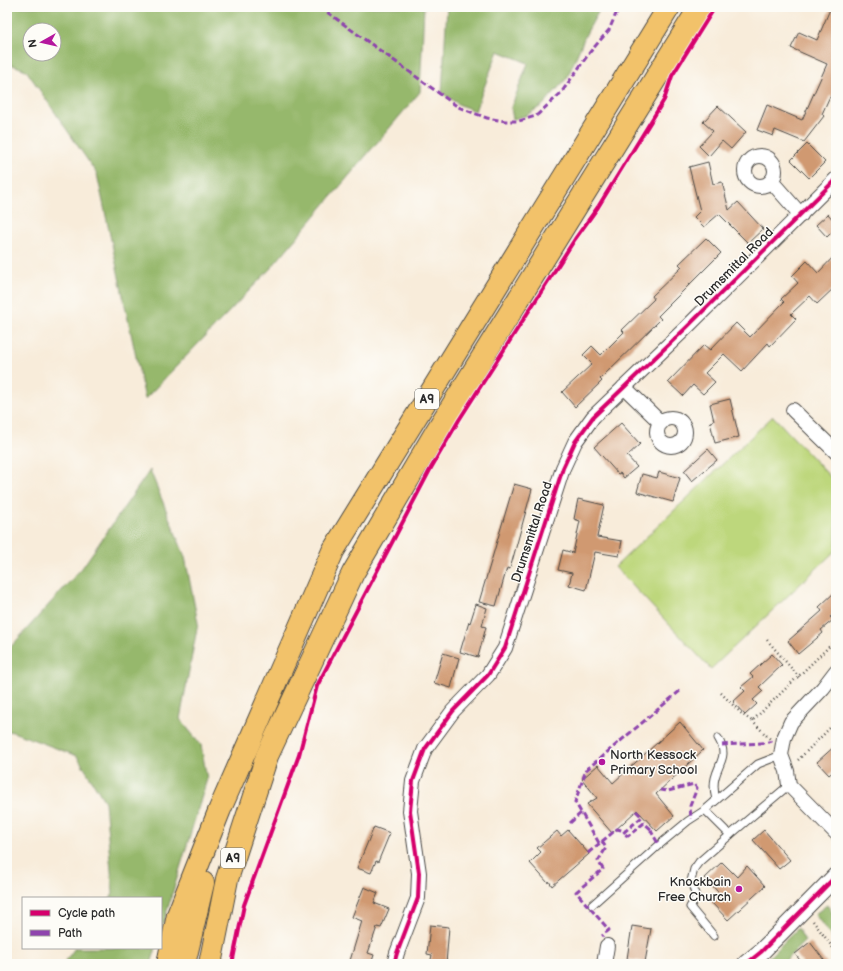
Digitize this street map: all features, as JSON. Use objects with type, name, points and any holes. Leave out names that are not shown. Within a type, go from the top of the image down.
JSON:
[{"type":"highway","name":"A9","points":[[168,964],[178,915],[220,809],[333,552],[669,7]]},
{"type":"highway","name":"A9","points":[[210,964],[227,879],[267,756],[353,573],[436,432],[700,7]]},
{"type":"highway","name":"A9","points":[[184,964],[220,809]]},
{"type":"street","name":"Drumsmittal Road","points":[[394,964],[396,953],[418,898],[420,873],[410,811],[413,781],[425,749],[453,711],[488,675],[505,648],[563,468],[575,442],[594,417],[836,179]]},
{"type":"street","points":[[771,181],[801,215]]},
{"type":"street","points":[[624,387],[661,423]]},
{"type":"street","points":[[794,410],[836,452]]},
{"type":"street","points":[[836,670],[823,688],[791,722],[784,738],[782,755],[787,771],[789,785],[836,833]]},
{"type":"street","points":[[746,964],[761,952],[836,876]]},
{"type":"street","points":[[604,964],[607,946]]},
{"type":"lane","points":[[716,800],[713,789],[715,777],[720,767],[723,752],[722,745],[718,738]]},
{"type":"lane","points":[[592,905],[659,845],[688,821],[705,810],[758,764],[782,755]]},
{"type":"lane","points":[[714,936],[690,907],[696,897],[691,881],[694,869],[699,862],[789,785]]},
{"type":"lane","points":[[705,810],[730,835]]},
{"type":"path","points":[[836,568],[834,570],[836,573]]},
{"type":"path","points":[[767,640],[798,677]]},
{"type":"path","points":[[752,721],[836,640]]},
{"type":"path","points":[[721,693],[772,741],[784,738]]},
{"type":"path","points":[[787,771],[836,722]]},
{"type":"path","points":[[804,908],[836,952]]},
{"type":"green space","points":[[7,7],[424,7],[420,92],[270,269],[145,399],[97,174],[26,70],[7,63]]},
{"type":"green space","points":[[447,7],[601,7],[586,34],[567,78],[543,105],[525,116],[513,119],[511,108],[528,63],[498,51],[475,111],[458,104],[442,93]]},
{"type":"green space","points":[[773,416],[836,483],[836,550],[711,669],[615,567]]},
{"type":"green space","points":[[150,470],[185,557],[198,623],[180,719],[201,745],[207,779],[162,928],[162,897],[111,897],[113,894],[105,802],[77,756],[7,731],[7,651],[82,568]]},
{"type":"green space","points":[[827,905],[836,918],[836,940],[831,945],[834,941],[815,914]]},
{"type":"green space","points":[[798,928],[805,941],[782,964],[762,964]]},
{"type":"green space","points":[[74,949],[156,949],[151,964],[63,964]]},
{"type":"building","points":[[831,7],[836,7],[836,99],[830,96],[822,114],[824,116],[804,142],[775,130],[773,136],[757,130],[767,105],[802,120],[827,64],[791,48],[799,32],[817,40]]},
{"type":"building","points":[[718,106],[746,132],[731,149],[722,141],[709,156],[699,146],[713,131],[703,122]]},
{"type":"building","points":[[807,144],[825,162],[809,178],[791,160]]},
{"type":"building","points":[[708,162],[713,184],[722,182],[729,210],[738,202],[763,229],[748,243],[719,214],[704,227],[694,217],[700,211],[689,167]]},
{"type":"building","points":[[828,214],[836,223],[836,228],[827,237],[816,225]]},
{"type":"building","points":[[706,238],[721,253],[658,316],[661,319],[600,379],[602,381],[575,407],[562,392],[592,364],[583,355],[592,346],[601,355],[624,332],[622,330],[654,299],[652,296],[682,267],[679,264]]},
{"type":"building","points":[[836,254],[836,286],[817,304],[810,296],[791,314],[796,319],[770,346],[768,343],[742,371],[724,354],[705,373],[715,382],[703,394],[693,385],[683,396],[668,382],[704,345],[710,350],[736,323],[750,337],[784,302],[781,299],[798,283],[792,276],[807,261],[818,273]]},
{"type":"building","points":[[730,399],[739,437],[715,443],[710,422],[714,421],[710,404]]},
{"type":"building","points":[[621,423],[640,444],[627,456],[637,467],[624,478],[620,473],[618,474],[594,447]]},
{"type":"building","points":[[708,449],[717,460],[692,481],[684,471]]},
{"type":"building","points":[[659,472],[680,478],[673,502],[637,492],[642,474],[657,478]]},
{"type":"building","points":[[514,484],[532,489],[510,569],[507,568],[496,606],[479,602]]},
{"type":"building","points":[[578,499],[604,505],[597,537],[622,541],[619,556],[595,552],[586,590],[569,585],[572,573],[558,570],[563,550],[573,553],[580,521],[574,519]]},
{"type":"building","points":[[836,591],[836,612],[830,617],[833,620],[821,630],[823,633],[798,654],[788,641],[822,611],[819,607]]},
{"type":"building","points":[[476,604],[487,608],[482,626],[486,627],[478,657],[460,652]]},
{"type":"building","points":[[443,653],[459,658],[451,688],[434,683]]},
{"type":"building","points":[[772,654],[782,665],[759,687],[763,691],[753,700],[757,704],[745,715],[733,702],[745,691],[741,687],[753,677],[750,674]]},
{"type":"building","points":[[680,722],[703,750],[656,794],[674,816],[657,831],[637,810],[612,833],[587,804],[597,798],[582,779],[598,765],[613,783]]},
{"type":"building","points":[[836,745],[836,769],[829,775],[817,762]]},
{"type":"building","points":[[374,827],[390,833],[378,862],[376,861],[371,873],[357,868]]},
{"type":"building","points":[[568,830],[589,854],[552,886],[549,881],[548,883],[530,863],[541,852],[537,848],[557,831],[561,836]]},
{"type":"building","points":[[764,830],[790,860],[779,869],[753,840]]},
{"type":"building","name":"Knockbain Free Church","points":[[722,862],[737,877],[747,866],[765,886],[728,920],[710,901],[719,893],[705,878]]},
{"type":"building","points":[[364,887],[378,893],[374,903],[389,909],[381,928],[377,927],[368,953],[374,955],[371,964],[349,964],[362,921],[352,917]]},
{"type":"building","points":[[430,925],[449,927],[446,964],[430,964],[432,955],[427,954]]},
{"type":"building","points":[[632,926],[651,929],[645,962],[627,959]]},
{"type":"building","points":[[810,942],[827,964],[803,964],[795,954]]},
{"type":"marked path","points":[[320,7],[458,107],[487,118],[505,121],[519,121],[536,116],[561,93],[590,52],[609,30],[619,7]]},
{"type":"marked path","points":[[599,843],[575,802],[586,770],[681,690]]},
{"type":"marked path","points":[[722,745],[772,741]]},
{"type":"marked path","points":[[660,790],[668,791],[694,784],[697,788],[690,806],[691,819]]},
{"type":"marked path","points":[[636,811],[642,817],[623,833],[628,836],[644,823],[653,831],[651,831],[659,845]]},
{"type":"marked path","points":[[570,823],[581,813]]},
{"type":"marked path","points":[[588,853],[617,829],[625,831]]},
{"type":"marked path","points":[[602,841],[606,848],[598,861],[603,869],[576,892],[609,930],[602,936]]},
{"type":"cycle path","points":[[232,964],[244,905],[299,755],[317,686],[431,468],[459,420],[575,239],[598,207],[664,100],[672,76],[715,7]]},
{"type":"cycle path","points":[[394,964],[418,898],[419,873],[410,811],[413,781],[425,749],[453,711],[488,675],[505,648],[563,468],[575,442],[593,417],[686,328],[836,179]]},
{"type":"cycle path","points":[[746,964],[761,952],[836,876]]},
{"type":"place","name":"North Kessock Primary School","points":[[602,762]]},
{"type":"place","name":"Knockbain Free Church","points":[[739,889]]}]
